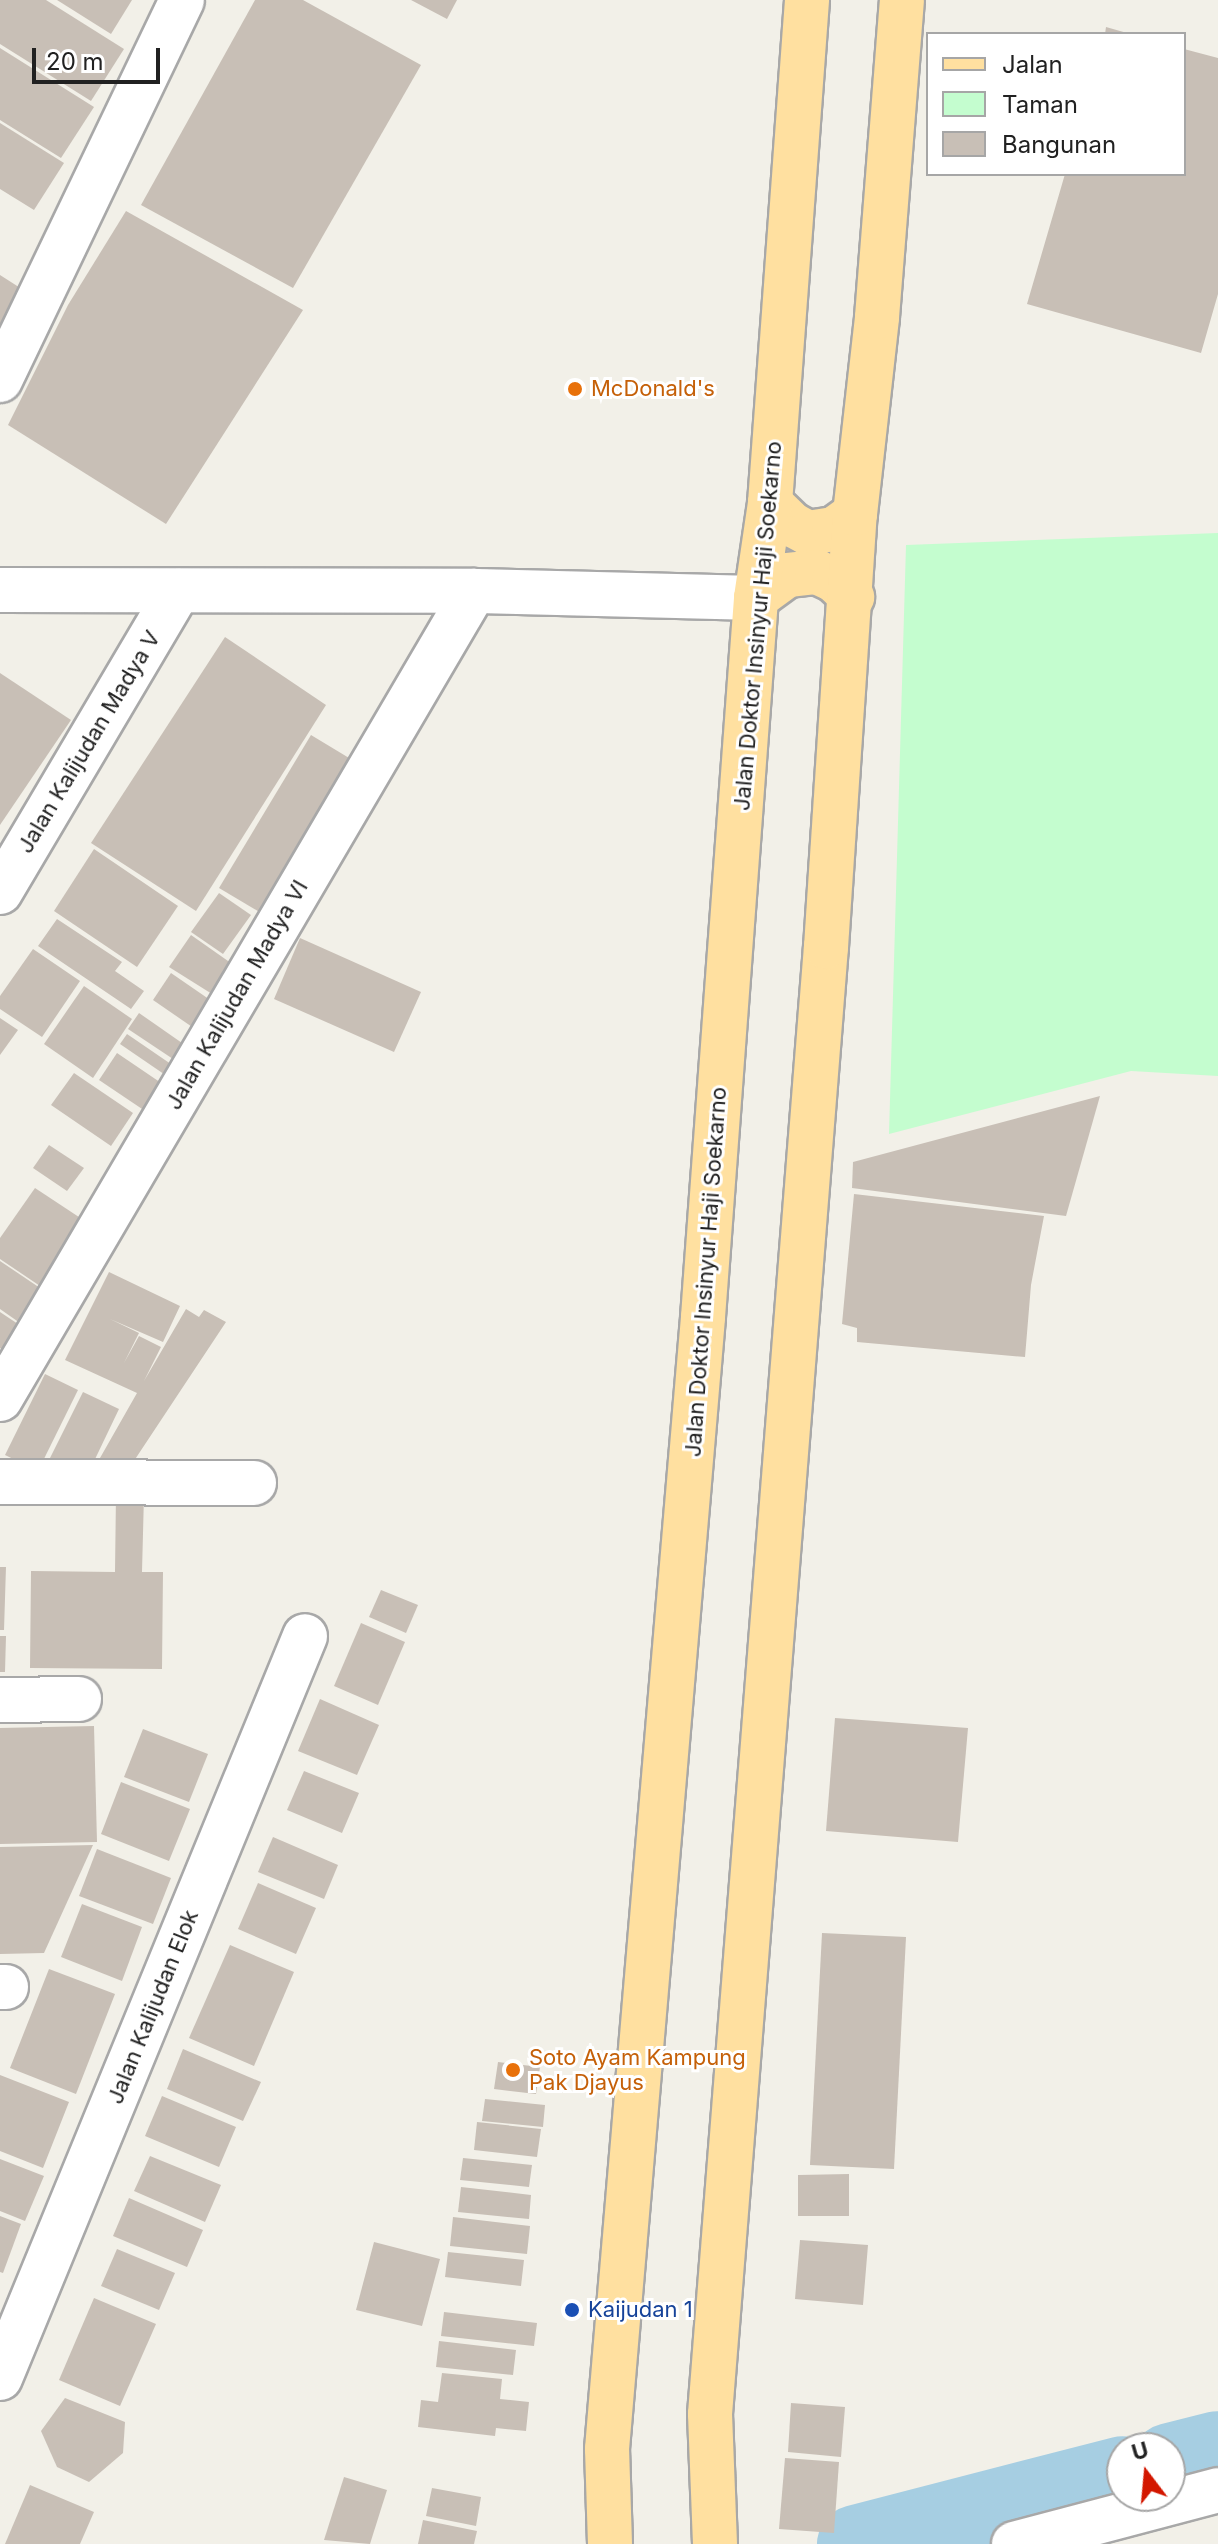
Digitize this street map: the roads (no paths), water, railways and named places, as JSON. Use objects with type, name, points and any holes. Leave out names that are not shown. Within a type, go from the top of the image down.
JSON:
[{"type":"main road","name":"Jalan Doktor Insinyur Haji Soekarno","points":[[610,2544],[607,2449],[703,1317],[756,598],[770,503],[807,0]]},
{"type":"main road","points":[[715,2544],[710,2414],[852,597],[855,514],[877,317],[902,0]]},
{"type":"main road","points":[[770,503],[793,525],[808,533],[834,529],[855,514]]},
{"type":"main road","points":[[756,598],[788,575],[817,572],[834,580],[852,597]]},
{"type":"street","points":[[0,380],[182,0]]},
{"type":"street","points":[[0,590],[474,591],[756,598]]},
{"type":"street","name":"Jalan Kalijudan Madya V","points":[[0,892],[178,591]]},
{"type":"street","name":"Jalan Kalijudan Madya VI","points":[[0,1399],[474,591]]},
{"type":"street","points":[[0,1482],[254,1483]]},
{"type":"street","name":"Jalan Kalijudan Elok","points":[[0,2378],[305,1636]]},
{"type":"street","points":[[0,1700],[79,1699]]},
{"type":"street","points":[[1014,2544],[1218,2490]]},
{"type":"waterway","points":[[1186,2458],[1218,2450]]},
{"type":"waterway","points":[[856,2544],[1106,2479]]},
{"type":"place","name":"McDonald's","points":[[575,389]]},
{"type":"place","name":"Soto Ayam Kampung Pak Djayus","points":[[513,2070]]},
{"type":"place","name":"Kaijudan 1","points":[[572,2310]]}]
